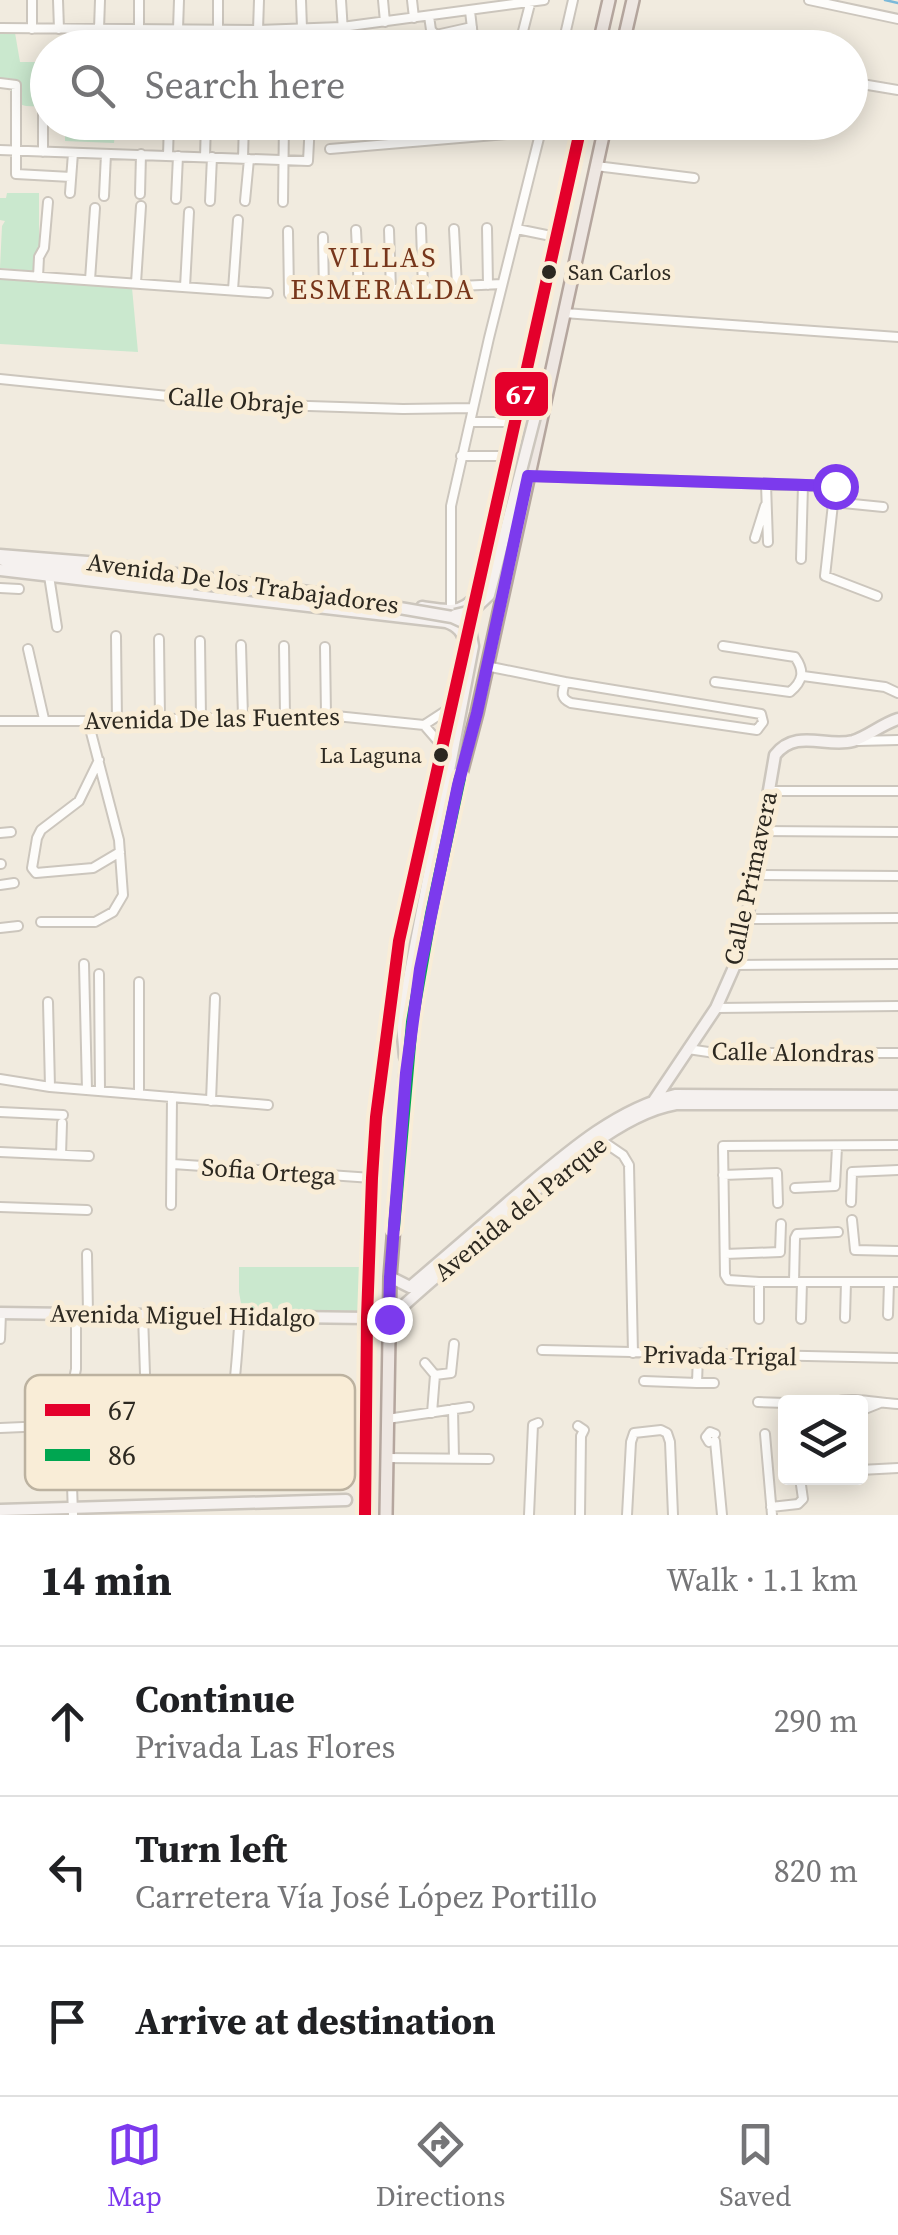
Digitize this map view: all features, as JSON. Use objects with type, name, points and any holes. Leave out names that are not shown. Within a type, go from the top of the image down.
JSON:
[{"type":"main road","points":[[602,30],[609,0]]},
{"type":"main road","points":[[626,30],[632,0]]},
{"type":"main road","points":[[365,1515],[372,1178],[399,941],[578,140]]},
{"type":"main road","points":[[386,1515],[390,1277],[406,1073],[420,969],[602,140]]},
{"type":"main road","points":[[183,591],[448,615],[472,611],[489,595],[558,340]]},
{"type":"main road","points":[[0,557],[14,564],[388,606],[452,616],[465,623],[473,646],[408,983],[402,1024],[406,1073]]},
{"type":"main road","name":"Avenida De los Trabajadores","points":[[0,557],[87,562],[451,610]]},
{"type":"main road","name":"Avenida De los Trabajadores","points":[[0,570],[450,623]]},
{"type":"main road","points":[[451,610],[468,605],[478,592]]},
{"type":"main road","points":[[450,623],[464,636],[464,652]]},
{"type":"main road","name":"Calle Primavera","points":[[647,1112],[716,1008],[735,965],[747,919],[775,755],[782,745],[800,741],[853,741],[898,719]]},
{"type":"main road","name":"Avenida del Parque","points":[[389,1319],[626,1114],[654,1100],[674,1096],[898,1096]]},
{"type":"main road","name":"Avenida del Parque","points":[[390,1277],[410,1286],[561,1158],[647,1112],[676,1104],[898,1104]]},
{"type":"main road","name":"Avenida Miguel Hidalgo","points":[[1,1313],[367,1318]]},
{"type":"main road","points":[[0,1510],[73,1512],[346,1500]]},
{"type":"street","points":[[32,0],[32,28]]},
{"type":"street","points":[[58,0],[59,29]]},
{"type":"street","points":[[99,29],[100,0]]},
{"type":"street","points":[[138,0],[138,29]]},
{"type":"street","points":[[178,0],[178,29]]},
{"type":"street","points":[[218,0],[218,30]]},
{"type":"street","points":[[258,30],[259,0]]},
{"type":"street","points":[[301,0],[302,28]]},
{"type":"street","points":[[341,0],[342,30]]},
{"type":"street","points":[[384,0],[385,22]]},
{"type":"street","points":[[412,0],[414,18]]},
{"type":"street","points":[[454,0],[455,12]]},
{"type":"street","points":[[0,28],[342,27],[544,0]]},
{"type":"street","points":[[566,30],[574,0]]},
{"type":"street","points":[[808,0],[898,18]]},
{"type":"street","points":[[523,30],[531,1]]},
{"type":"street","points":[[470,10],[472,30]]},
{"type":"street","points":[[428,16],[430,30]]},
{"type":"street","points":[[456,30],[472,26]]},
{"type":"street","points":[[0,82],[16,85],[16,174],[71,177]]},
{"type":"street","points":[[868,85],[898,90]]},
{"type":"street","points":[[44,140],[44,152]]},
{"type":"street","points":[[171,140],[176,199]]},
{"type":"street","points":[[208,140],[210,201]]},
{"type":"street","points":[[245,140],[245,201]]},
{"type":"street","points":[[283,202],[284,140]]},
{"type":"street","points":[[0,150],[308,161],[309,140]]},
{"type":"street","points":[[330,149],[417,140]]},
{"type":"street","points":[[450,623],[451,506],[539,140]]},
{"type":"street","points":[[70,193],[72,153]]},
{"type":"street","points":[[104,196],[106,154]]},
{"type":"street","points":[[140,194],[141,154]]},
{"type":"street","points":[[596,166],[694,178]]},
{"type":"street","points":[[38,276],[48,202]]},
{"type":"street","points":[[136,283],[140,206]]},
{"type":"street","points":[[90,280],[95,208]]},
{"type":"street","points":[[186,287],[189,212]]},
{"type":"street","points":[[233,290],[238,220]]},
{"type":"street","points":[[421,228],[424,288]]},
{"type":"street","points":[[487,228],[488,285]]},
{"type":"street","points":[[454,229],[457,286]]},
{"type":"street","points":[[516,229],[556,237]]},
{"type":"street","points":[[356,230],[359,291]]},
{"type":"street","points":[[388,230],[391,290]]},
{"type":"street","points":[[288,232],[289,294],[502,284]]},
{"type":"street","points":[[323,237],[324,293]]},
{"type":"street","points":[[0,274],[268,293]]},
{"type":"street","points":[[564,312],[898,337]]},
{"type":"street","name":"Calle Obraje","points":[[0,379],[247,404],[473,408]]},
{"type":"street","points":[[470,422],[515,422]]},
{"type":"street","points":[[462,456],[508,456]]},
{"type":"street","points":[[528,476],[835,486],[825,576],[877,596]]},
{"type":"street","points":[[766,484],[768,542]]},
{"type":"street","points":[[800,559],[803,485]]},
{"type":"street","points":[[834,502],[884,507]]},
{"type":"street","points":[[754,538],[766,506]]},
{"type":"street","points":[[50,576],[58,627]]},
{"type":"street","points":[[0,588],[19,590]]},
{"type":"street","points":[[116,636],[117,720]]},
{"type":"street","points":[[158,639],[160,720]]},
{"type":"street","points":[[200,640],[201,718]]},
{"type":"street","points":[[241,645],[243,718]]},
{"type":"street","points":[[284,646],[285,716]]},
{"type":"street","points":[[715,682],[790,692],[802,676],[795,657],[723,646]]},
{"type":"street","points":[[325,647],[326,715]]},
{"type":"street","points":[[28,649],[44,719]]},
{"type":"street","points":[[486,666],[761,714],[763,722],[757,730],[571,703],[562,695],[564,682]]},
{"type":"street","points":[[802,676],[885,687],[898,693]]},
{"type":"street","points":[[443,747],[424,725],[452,706]]},
{"type":"street","name":"Avenida De las Fuentes","points":[[0,721],[326,715],[424,725]]},
{"type":"street","points":[[41,922],[96,922],[114,912],[123,895],[110,802],[88,721]]},
{"type":"street","points":[[853,741],[898,740]]},
{"type":"street","points":[[99,760],[79,801],[36,838],[32,868],[36,874],[93,868],[120,852]]},
{"type":"street","points":[[769,791],[898,791]]},
{"type":"street","points":[[761,831],[898,832]]},
{"type":"street","points":[[0,833],[11,832]]},
{"type":"street","points":[[754,875],[898,876]]},
{"type":"street","points":[[0,885],[14,883]]},
{"type":"street","points":[[747,919],[898,918]]},
{"type":"street","points":[[0,928],[18,926]]},
{"type":"street","points":[[84,964],[86,1090]]},
{"type":"street","points":[[735,965],[898,964]]},
{"type":"street","points":[[98,974],[100,1091]]},
{"type":"street","points":[[139,982],[139,1094]]},
{"type":"street","points":[[212,1101],[215,998]]},
{"type":"street","points":[[48,1002],[50,1087]]},
{"type":"street","points":[[716,1008],[898,1006]]},
{"type":"street","name":"Calle Alondras","points":[[688,1049],[715,1053],[898,1052]]},
{"type":"street","points":[[0,1079],[50,1087],[268,1105]]},
{"type":"street","name":"Sofia Ortega","points":[[172,1097],[172,1164],[372,1178]]},
{"type":"street","points":[[0,1112],[63,1119],[61,1155]]},
{"type":"street","points":[[598,1138],[624,1155],[628,1165],[633,1353]]},
{"type":"street","points":[[888,1315],[894,1282],[728,1280],[723,1146],[898,1145]]},
{"type":"street","points":[[795,1188],[835,1186],[837,1146]]},
{"type":"street","points":[[0,1152],[89,1156]]},
{"type":"street","points":[[172,1164],[172,1205]]},
{"type":"street","points":[[851,1202],[852,1172],[898,1170]]},
{"type":"street","points":[[723,1175],[777,1173],[778,1204]]},
{"type":"street","points":[[0,1207],[87,1210]]},
{"type":"street","points":[[852,1220],[854,1250],[898,1251]]},
{"type":"street","points":[[725,1254],[780,1252],[781,1224]]},
{"type":"street","points":[[802,1320],[795,1238],[797,1234],[838,1232]]},
{"type":"street","points":[[75,1375],[88,1254]]},
{"type":"street","points":[[759,1282],[759,1319]]},
{"type":"street","points":[[845,1318],[846,1282]]},
{"type":"street","points":[[0,1339],[1,1313]]},
{"type":"street","points":[[143,1315],[145,1374]]},
{"type":"street","points":[[234,1375],[240,1316]]},
{"type":"street","points":[[435,1375],[451,1374],[454,1344]]},
{"type":"street","name":"Privada Trigal","points":[[542,1350],[898,1358]]},
{"type":"street","points":[[697,1382],[698,1354]]},
{"type":"street","points":[[425,1364],[435,1375],[432,1412]]},
{"type":"street","points":[[644,1381],[714,1383]]},
{"type":"street","points":[[868,1400],[898,1404]]},
{"type":"street","points":[[758,1402],[778,1403]]},
{"type":"street","points":[[868,1408],[880,1403]]},
{"type":"street","points":[[387,1419],[470,1407]]},
{"type":"street","points":[[453,1409],[454,1458]]},
{"type":"street","points":[[0,1428],[25,1427]]},
{"type":"street","points":[[627,1515],[634,1433],[661,1430],[670,1442],[673,1515]]},
{"type":"street","points":[[529,1515],[533,1432]]},
{"type":"street","points":[[765,1434],[772,1511],[798,1504],[802,1499],[801,1485]]},
{"type":"street","points":[[580,1515],[581,1436]]},
{"type":"street","points":[[715,1441],[722,1515]]},
{"type":"street","points":[[387,1458],[489,1458]]},
{"type":"street","points":[[868,1470],[898,1468]]},
{"type":"street","points":[[346,1500],[366,1499]]},
{"type":"green space","points":[[0,27],[14,27],[20,62],[30,62],[30,106],[15,103],[8,80],[0,80]]},
{"type":"green space","points":[[65,140],[114,140],[114,143]]},
{"type":"green space","points":[[7,193],[39,193],[41,247],[35,271],[0,268],[5,221],[0,220],[0,198],[6,198]]},
{"type":"green space","points":[[0,279],[132,288],[138,352],[0,344]]},
{"type":"green space","points":[[239,1267],[363,1267],[363,1307],[359,1311],[242,1309]]},
{"type":"waterway","points":[[885,0],[898,3]]},
{"type":"transit line","name":"67","points":[[365,1515],[372,1178],[399,941],[578,140]]},
{"type":"transit line","name":"86","points":[[394,1228],[412,1022],[460,778]]},
{"type":"place","name":"San Carlos","points":[[549,272]]},
{"type":"place","name":"La Laguna","points":[[441,755]]},
{"type":"district","name":"VILLAS ESMERALDA","points":[[383,273]]},
{"type":"route","points":[[389,1319],[406,1073],[420,969],[528,476],[835,486]]}]
